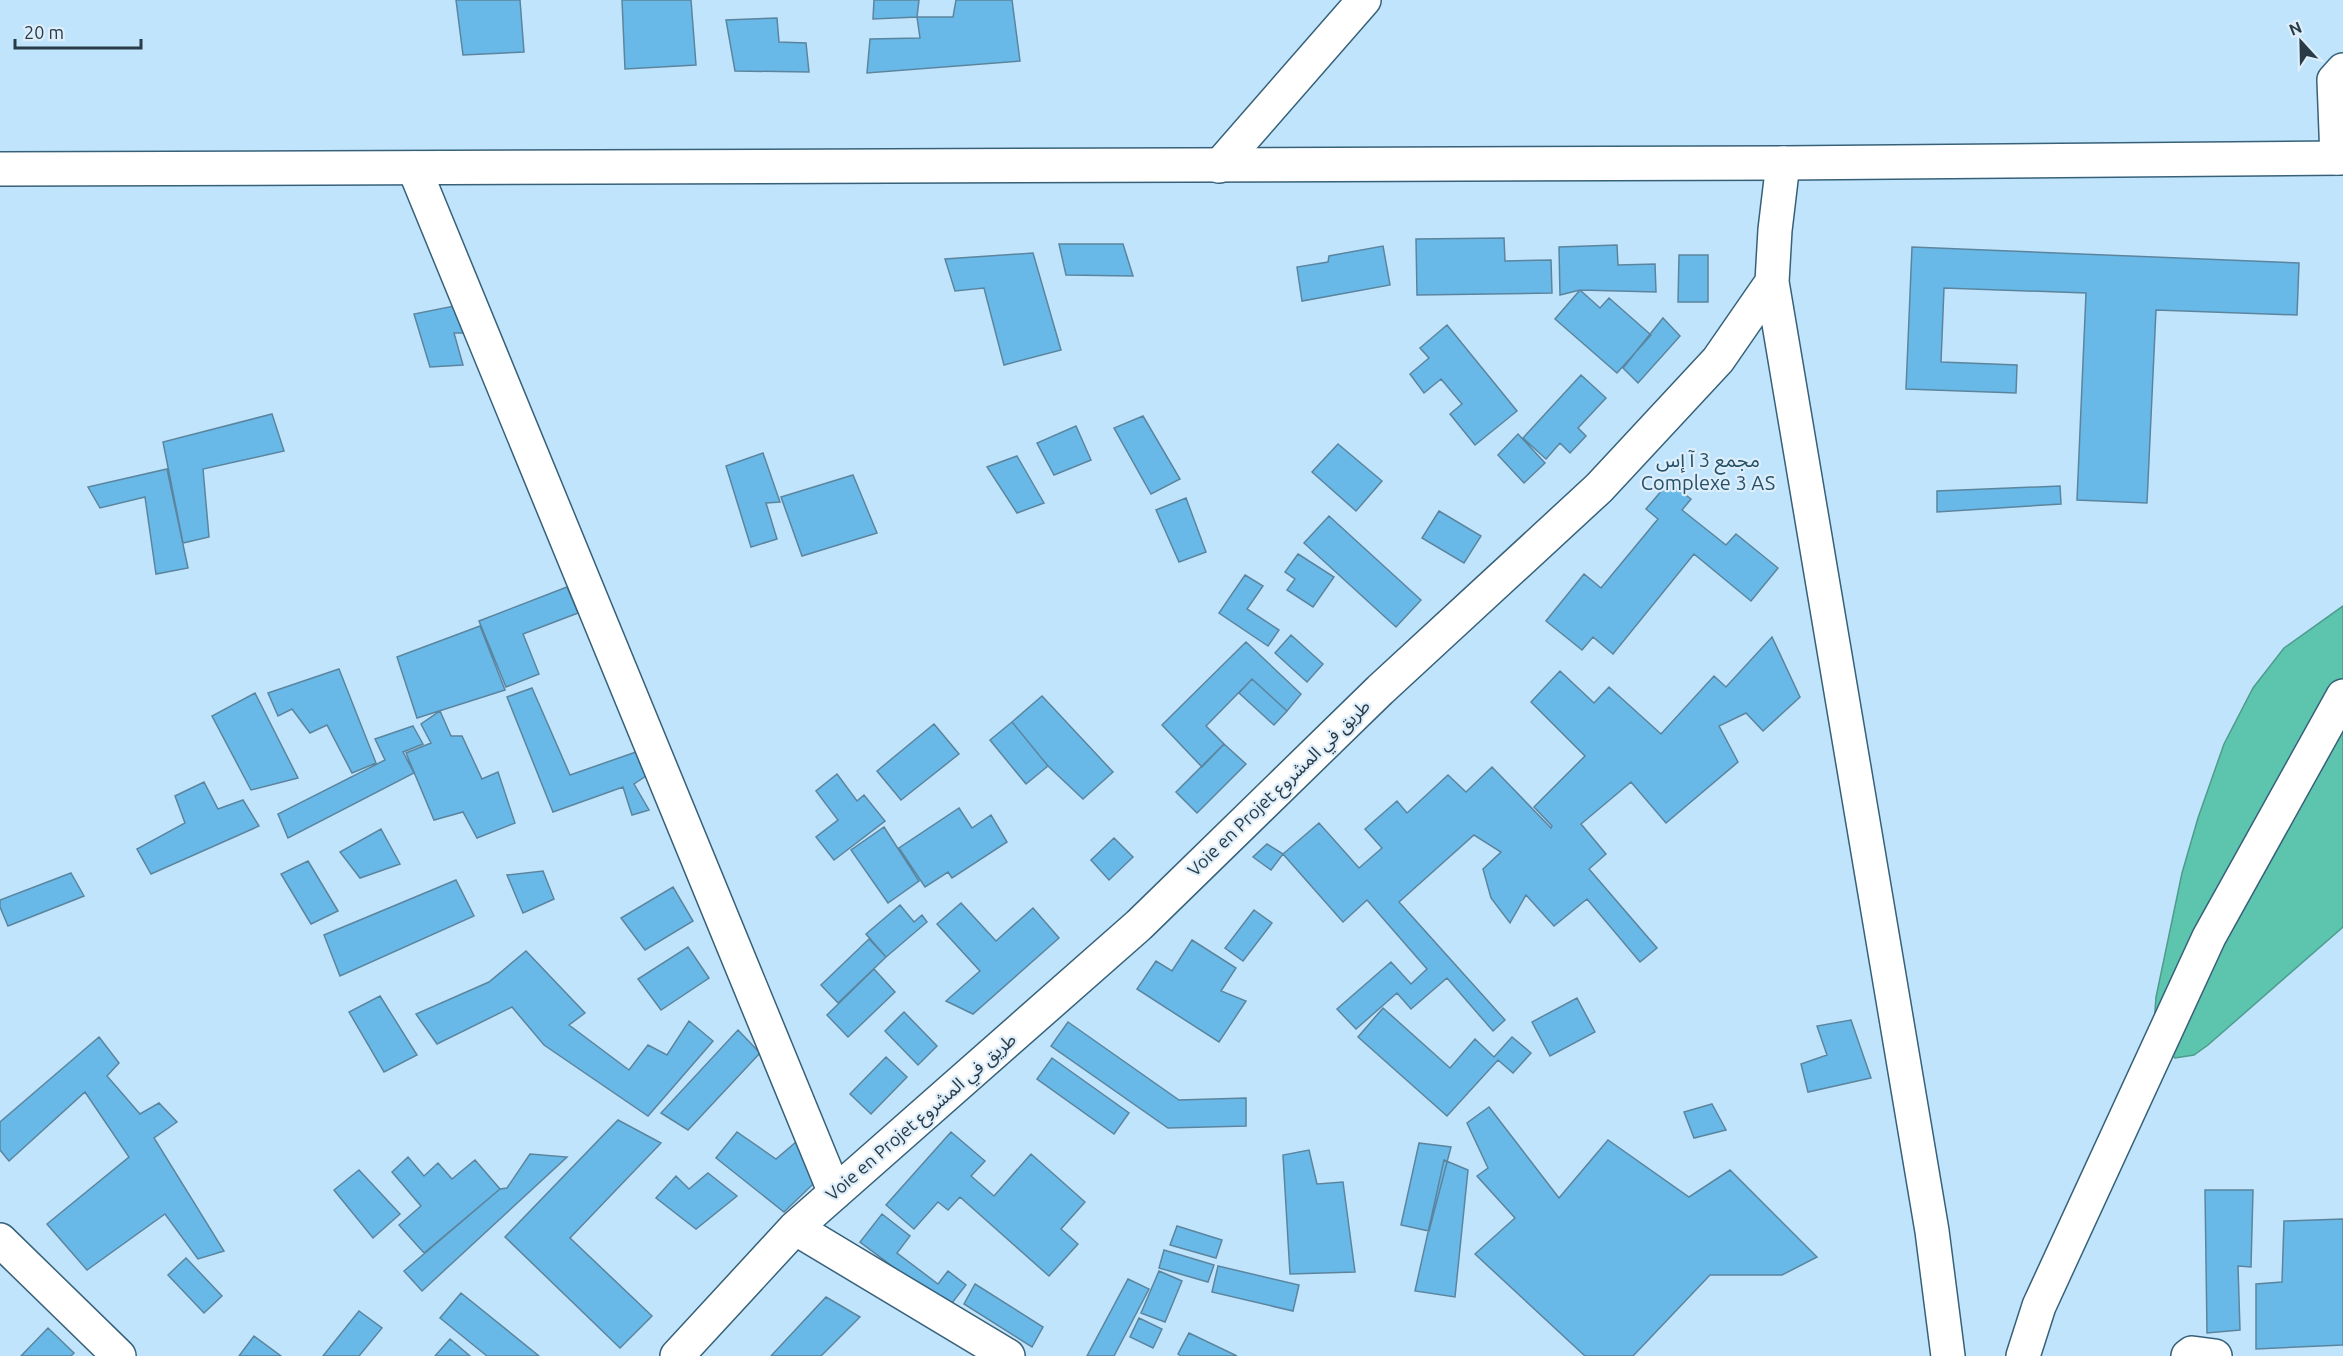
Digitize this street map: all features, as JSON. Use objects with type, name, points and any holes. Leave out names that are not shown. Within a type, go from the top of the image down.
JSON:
[{"type":"street","points":[[1219,166],[1364,0]]},
{"type":"street","points":[[0,169],[1219,166],[2340,158],[2334,80],[2343,70]]},
{"type":"street","points":[[1783,163],[1772,282],[1932,1231],[1948,1356]]},
{"type":"street","points":[[414,168],[835,1193]]},
{"type":"street","name":"Voie en Projet طريق في المشروع","points":[[677,1356],[795,1228],[1139,925],[1380,690],[1599,488],[1718,360],[1772,282]]},
{"type":"street","points":[[2023,1356],[2039,1306],[2210,937],[2343,696]]},
{"type":"street","points":[[795,1228],[1008,1356]]},
{"type":"street","points":[[0,1240],[119,1356]]},
{"type":"street","points":[[2188,1356],[2192,1353],[2215,1356]]},
{"type":"shaded area","points":[[2343,606],[2343,927],[2208,1045],[2194,1055],[2175,1058],[2160,1044],[2154,1024],[2156,997],[2182,873],[2198,818],[2224,744],[2253,688],[2284,648]]},
{"type":"building","points":[[456,0],[520,0],[524,52],[463,55]]},
{"type":"building","points":[[622,0],[691,0],[696,65],[625,69]]},
{"type":"building","points":[[874,0],[919,0],[917,17],[873,19]]},
{"type":"building","points":[[956,0],[1012,0],[1020,61],[867,73],[870,39],[920,38],[917,17],[953,17]]},
{"type":"building","points":[[777,18],[779,42],[806,43],[809,72],[735,71],[726,20]]},
{"type":"building","points":[[1504,238],[1505,261],[1551,260],[1552,293],[1417,295],[1416,239]]},
{"type":"building","points":[[1059,244],[1123,244],[1133,276],[1066,275]]},
{"type":"building","points":[[1617,245],[1618,265],[1655,264],[1656,292],[1580,290],[1560,295],[1559,247]]},
{"type":"building","points":[[1383,246],[1390,285],[1302,301],[1297,267],[1328,262],[1329,256]]},
{"type":"building","points":[[1912,247],[2299,263],[2297,315],[2156,310],[2147,503],[2077,500],[2086,293],[1944,288],[1941,362],[2017,365],[2016,393],[1906,389]]},
{"type":"building","points":[[1033,253],[1061,350],[1004,365],[984,288],[955,291],[945,259]]},
{"type":"building","points":[[1679,255],[1708,255],[1708,302],[1678,302]]},
{"type":"building","points":[[1580,290],[1600,308],[1609,298],[1651,335],[1617,373],[1555,319]]},
{"type":"building","points":[[459,305],[471,333],[454,333],[463,365],[430,367],[414,314]]},
{"type":"building","points":[[1663,318],[1680,336],[1638,383],[1623,368]]},
{"type":"building","points":[[1447,325],[1517,411],[1475,445],[1450,414],[1462,404],[1441,379],[1424,393],[1410,374],[1429,358],[1420,348]]},
{"type":"building","points":[[1581,375],[1606,398],[1578,428],[1586,436],[1570,453],[1560,443],[1546,459],[1523,438]]},
{"type":"building","points":[[272,414],[284,451],[203,469],[209,537],[183,543],[163,442]]},
{"type":"building","points":[[1143,416],[1180,479],[1151,494],[1114,428]]},
{"type":"building","points":[[1076,426],[1091,460],[1054,475],[1037,443]]},
{"type":"building","points":[[1518,434],[1545,463],[1524,483],[1498,455]]},
{"type":"building","points":[[1338,444],[1382,481],[1356,511],[1312,472]]},
{"type":"building","points":[[763,453],[780,502],[766,503],[777,539],[751,547],[726,466]]},
{"type":"building","points":[[1017,456],[1044,503],[1017,513],[987,467]]},
{"type":"building","points":[[167,469],[188,568],[156,574],[145,497],[100,508],[88,487]]},
{"type":"building","points":[[853,475],[877,533],[802,556],[781,497]]},
{"type":"building","points":[[1669,482],[1691,499],[1682,510],[1726,545],[1736,534],[1778,568],[1751,601],[1694,554],[1613,654],[1593,637],[1582,650],[1546,621],[1584,574],[1601,588],[1658,519],[1646,509]]},
{"type":"building","points":[[2060,486],[2061,504],[1937,512],[1937,491]]},
{"type":"building","points":[[1186,498],[1206,552],[1179,562],[1156,510]]},
{"type":"building","points":[[1439,511],[1481,536],[1464,563],[1422,538]]},
{"type":"building","points":[[1329,516],[1421,600],[1396,627],[1304,543]]},
{"type":"building","points":[[1298,554],[1334,577],[1313,607],[1287,590],[1295,579],[1285,572]]},
{"type":"building","points":[[1245,575],[1263,586],[1247,609],[1279,630],[1268,646],[1219,613]]},
{"type":"building","points":[[567,587],[578,613],[523,634],[539,674],[506,687],[479,621]]},
{"type":"building","points":[[480,626],[505,690],[417,718],[397,657]]},
{"type":"building","points":[[1291,635],[1323,664],[1307,682],[1275,653]]},
{"type":"building","points":[[1772,637],[1800,697],[1763,731],[1746,713],[1719,726],[1738,762],[1666,823],[1631,782],[1581,824],[1606,854],[1589,869],[1657,948],[1640,962],[1587,899],[1554,926],[1526,895],[1510,923],[1491,898],[1483,869],[1501,852],[1474,835],[1399,902],[1505,1020],[1493,1031],[1447,978],[1411,1009],[1397,993],[1356,1029],[1337,1009],[1391,962],[1411,984],[1427,969],[1367,900],[1343,922],[1283,854],[1319,823],[1359,868],[1382,848],[1365,829],[1397,801],[1407,813],[1448,775],[1466,792],[1492,767],[1551,828],[1552,826],[1534,807],[1585,756],[1531,702],[1560,671],[1594,703],[1609,687],[1661,734],[1714,676],[1726,687]]},
{"type":"building","points":[[1246,642],[1301,694],[1287,711],[1252,679],[1206,726],[1224,744],[1202,767],[1162,725]]},
{"type":"building","points":[[339,669],[376,763],[352,773],[327,725],[310,733],[292,709],[278,716],[268,693]]},
{"type":"building","points":[[1252,679],[1287,711],[1274,725],[1239,693]]},
{"type":"building","points":[[532,688],[570,775],[636,752],[646,776],[634,784],[649,810],[632,815],[623,787],[553,812],[507,697]]},
{"type":"building","points":[[255,693],[298,778],[251,790],[212,716]]},
{"type":"building","points":[[1042,696],[1113,772],[1083,799],[1048,766],[1012,722]]},
{"type":"building","points":[[440,711],[451,736],[462,736],[482,779],[498,772],[515,823],[477,838],[463,812],[434,820],[406,753],[431,743],[421,724]]},
{"type":"building","points":[[1012,722],[1048,766],[1026,784],[990,740]]},
{"type":"building","points":[[934,724],[959,754],[901,800],[877,771]]},
{"type":"building","points":[[413,726],[423,744],[403,752],[414,773],[288,838],[278,814],[385,760],[375,739]]},
{"type":"building","points":[[1224,744],[1246,764],[1197,813],[1176,792]]},
{"type":"building","points":[[837,774],[857,801],[864,795],[885,821],[834,860],[816,837],[838,820],[816,791]]},
{"type":"building","points":[[204,782],[218,809],[243,800],[259,826],[151,874],[137,849],[185,823],[175,796]]},
{"type":"building","points":[[959,808],[972,828],[991,815],[1007,842],[952,878],[948,872],[925,887],[899,848]]},
{"type":"building","points":[[884,827],[919,881],[888,903],[851,850]]},
{"type":"building","points":[[381,829],[400,864],[360,878],[340,852]]},
{"type":"building","points":[[1114,838],[1133,857],[1109,880],[1091,860]]},
{"type":"building","points":[[1267,844],[1283,854],[1271,870],[1253,857]]},
{"type":"building","points":[[308,861],[338,911],[311,924],[281,874]]},
{"type":"building","points":[[543,871],[554,899],[523,913],[507,875]]},
{"type":"building","points":[[71,873],[84,896],[8,926],[0,907],[0,900]]},
{"type":"building","points":[[456,880],[474,916],[340,976],[324,935]]},
{"type":"building","points":[[673,887],[693,921],[645,950],[621,918]]},
{"type":"building","points":[[961,903],[996,941],[1033,908],[1059,938],[973,1014],[946,1001],[980,971],[937,924]]},
{"type":"building","points":[[900,905],[914,922],[922,915],[927,922],[886,957],[866,934]]},
{"type":"building","points":[[1254,910],[1272,923],[1243,961],[1225,948]]},
{"type":"building","points":[[869,939],[886,957],[838,1003],[821,985]]},
{"type":"building","points":[[1192,940],[1236,968],[1221,991],[1246,1001],[1219,1042],[1137,989],[1156,961],[1172,971]]},
{"type":"building","points":[[688,947],[709,978],[661,1010],[638,979]]},
{"type":"building","points":[[526,951],[585,1013],[569,1025],[629,1070],[648,1045],[667,1055],[689,1021],[713,1041],[648,1116],[544,1045],[512,1007],[437,1044],[416,1014],[489,982]]},
{"type":"building","points":[[874,969],[895,992],[848,1037],[827,1015]]},
{"type":"building","points":[[380,996],[417,1055],[384,1072],[349,1012]]},
{"type":"building","points":[[1577,998],[1595,1032],[1550,1056],[1532,1022]]},
{"type":"building","points":[[1383,1008],[1450,1068],[1475,1039],[1494,1057],[1512,1037],[1531,1053],[1513,1073],[1498,1060],[1447,1116],[1358,1037]]},
{"type":"building","points":[[904,1012],[937,1046],[918,1065],[885,1031]]},
{"type":"building","points":[[1851,1020],[1871,1078],[1808,1092],[1801,1064],[1827,1055],[1817,1026]]},
{"type":"building","points":[[1068,1022],[1179,1100],[1246,1098],[1246,1126],[1168,1128],[1051,1046]]},
{"type":"building","points":[[738,1030],[760,1053],[688,1130],[661,1113]]},
{"type":"building","points":[[99,1037],[119,1063],[107,1076],[140,1114],[159,1103],[177,1122],[154,1138],[224,1251],[198,1259],[165,1214],[87,1270],[47,1224],[129,1157],[85,1092],[9,1161],[0,1150],[0,1122]]},
{"type":"building","points":[[886,1057],[907,1077],[871,1114],[850,1094]]},
{"type":"building","points":[[1052,1058],[1129,1113],[1114,1134],[1037,1079]]},
{"type":"building","points":[[1712,1104],[1726,1130],[1694,1138],[1684,1112]]},
{"type":"building","points":[[1489,1107],[1559,1198],[1608,1140],[1689,1197],[1730,1170],[1817,1257],[1782,1275],[1710,1275],[1633,1356],[1585,1356],[1475,1254],[1515,1218],[1477,1176],[1488,1168],[1467,1123]]},
{"type":"building","points":[[618,1120],[661,1143],[570,1238],[652,1316],[620,1348],[505,1237]]},
{"type":"building","points":[[810,1130],[834,1164],[784,1212],[716,1158],[737,1132],[776,1159]]},
{"type":"building","points":[[951,1132],[985,1161],[971,1176],[994,1196],[1031,1154],[1085,1202],[1061,1229],[1078,1244],[1049,1276],[960,1197],[948,1210],[938,1202],[914,1229],[886,1205]]},
{"type":"building","points":[[1419,1143],[1451,1147],[1429,1231],[1401,1225]]},
{"type":"building","points":[[1309,1150],[1317,1184],[1343,1182],[1355,1272],[1290,1274],[1283,1155]]},
{"type":"building","points":[[530,1154],[567,1157],[422,1291],[404,1271],[500,1189],[507,1188]]},
{"type":"building","points":[[408,1157],[424,1176],[438,1163],[452,1179],[475,1160],[500,1189],[424,1253],[399,1225],[421,1206],[392,1172]]},
{"type":"building","points":[[1444,1160],[1468,1170],[1455,1297],[1415,1291]]},
{"type":"building","points":[[359,1170],[400,1214],[373,1238],[334,1190]]},
{"type":"building","points":[[708,1173],[737,1196],[696,1229],[656,1198],[676,1176],[689,1189]]},
{"type":"building","points":[[2205,1190],[2253,1190],[2251,1267],[2238,1266],[2240,1330],[2207,1333]]},
{"type":"building","points":[[882,1214],[910,1236],[897,1253],[938,1284],[948,1271],[966,1285],[948,1308],[860,1242]]},
{"type":"building","points":[[2343,1219],[2343,1345],[2256,1349],[2256,1284],[2282,1282],[2284,1221]]},
{"type":"building","points":[[1177,1226],[1222,1240],[1216,1258],[1170,1245]]},
{"type":"building","points":[[1164,1250],[1214,1265],[1208,1282],[1159,1268]]},
{"type":"building","points":[[186,1258],[222,1296],[204,1313],[168,1275]]},
{"type":"building","points":[[1218,1266],[1299,1285],[1293,1311],[1212,1292]]},
{"type":"building","points":[[1159,1271],[1182,1281],[1165,1322],[1141,1313]]},
{"type":"building","points":[[1128,1279],[1149,1289],[1114,1356],[1087,1356]]},
{"type":"building","points":[[975,1284],[1043,1327],[1032,1347],[964,1304]]},
{"type":"building","points":[[461,1293],[539,1356],[487,1356],[440,1318]]},
{"type":"building","points":[[826,1297],[860,1317],[821,1356],[771,1356]]},
{"type":"building","points":[[359,1311],[382,1328],[359,1356],[323,1356]]},
{"type":"building","points":[[1139,1318],[1162,1329],[1153,1348],[1130,1337]]},
{"type":"building","points":[[48,1328],[74,1353],[71,1356],[21,1356]]},
{"type":"building","points":[[1189,1333],[1237,1356],[1181,1356],[1178,1354]]},
{"type":"building","points":[[254,1336],[281,1356],[239,1356]]},
{"type":"building","points":[[450,1339],[470,1356],[435,1356]]},
{"type":"district","name":"مجمع 3 آ إس Complexe 3 AS","points":[[1708,472]]}]
